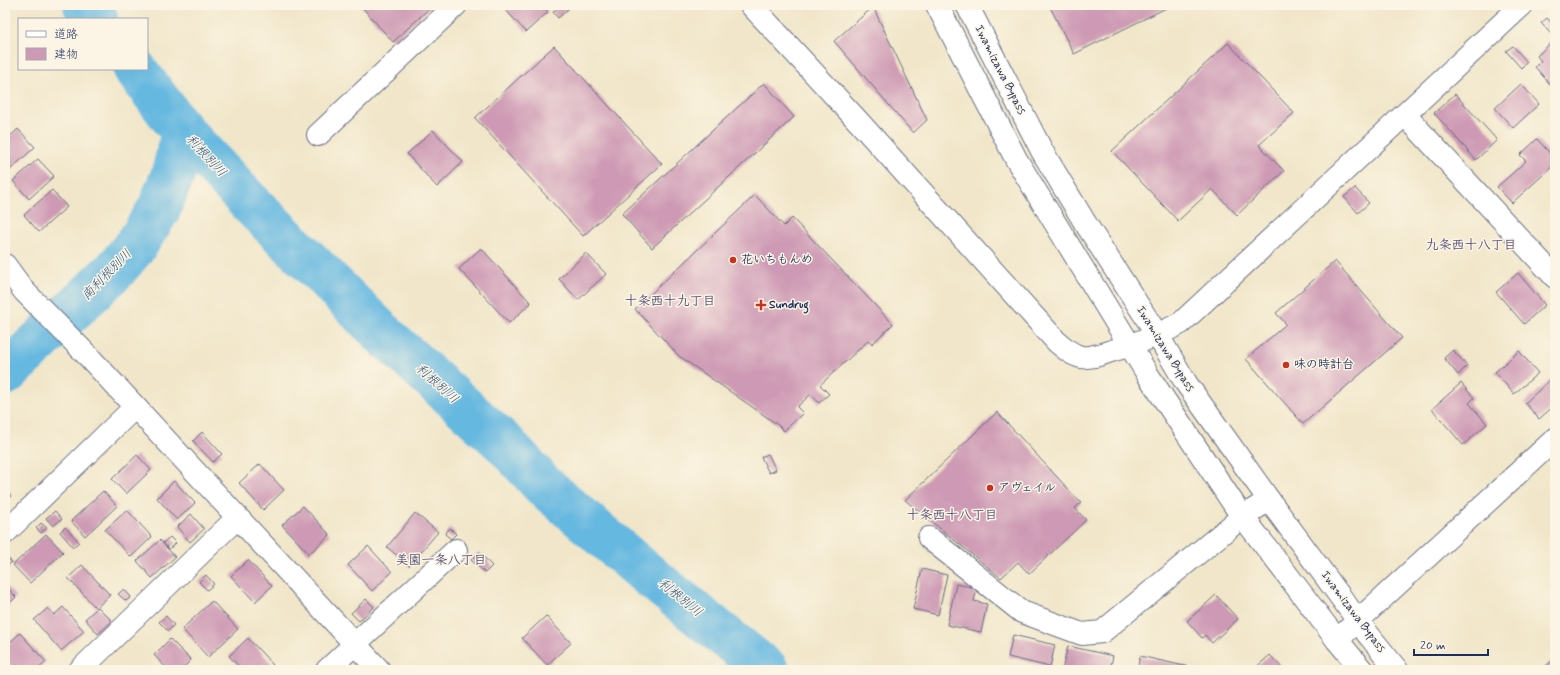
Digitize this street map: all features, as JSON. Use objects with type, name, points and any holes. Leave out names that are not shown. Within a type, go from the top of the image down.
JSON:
[{"type":"main road","points":[[318,136],[456,5]]},
{"type":"main road","points":[[751,5],[858,121],[1057,342],[1067,351],[1080,357],[1094,356],[1130,346],[1158,336],[1181,323],[1522,5]]},
{"type":"main road","points":[[937,5],[1016,159],[1130,346],[1242,517],[1362,670]]},
{"type":"main road","name":"Iwamizawa Bypass","points":[[967,5],[1042,151],[1084,221],[1158,336],[1186,383],[1269,500],[1358,621],[1397,670]]},
{"type":"main road","points":[[1405,115],[1555,276]]},
{"type":"main road","points":[[5,265],[24,291],[89,357],[379,670]]},
{"type":"main road","points":[[5,533],[135,407]]},
{"type":"main road","points":[[1337,640],[1555,439]]},
{"type":"main road","points":[[929,538],[1022,612],[1082,634],[1102,632],[1242,517],[1269,500]]},
{"type":"main road","points":[[80,670],[237,518]]},
{"type":"main road","points":[[327,670],[456,550]]},
{"type":"building","points":[[360,5],[433,5],[393,42]]},
{"type":"building","points":[[504,5],[541,5],[548,12],[526,32],[503,7]]},
{"type":"building","points":[[561,5],[565,5],[568,9],[558,18],[553,12]]},
{"type":"building","points":[[1049,5],[1172,5],[1074,54]]},
{"type":"building","points":[[873,7],[927,120],[913,133],[834,41]]},
{"type":"building","points":[[1547,18],[1555,27],[1555,30],[1551,34],[1541,23]]},
{"type":"building","points":[[1555,39],[1555,79],[1550,84],[1535,67],[1541,61],[1537,56]]},
{"type":"building","points":[[1228,43],[1294,113],[1259,145],[1284,171],[1237,215],[1212,189],[1178,221],[1112,151]]},
{"type":"building","points":[[554,46],[662,164],[583,236],[475,118]]},
{"type":"building","points":[[1513,46],[1527,62],[1521,68],[1506,51]]},
{"type":"building","points":[[764,83],[794,117],[652,248],[622,214]]},
{"type":"building","points":[[1521,84],[1539,104],[1513,128],[1495,108]]},
{"type":"building","points":[[1455,94],[1497,140],[1476,160],[1434,113]]},
{"type":"building","points":[[18,129],[35,147],[10,170],[5,165],[5,141]]},
{"type":"building","points":[[433,130],[463,162],[437,187],[407,154]]},
{"type":"building","points":[[1537,139],[1555,159],[1555,164],[1512,203],[1497,187],[1526,161],[1520,155]]},
{"type":"building","points":[[38,159],[54,176],[29,199],[13,181]]},
{"type":"building","points":[[1355,188],[1369,203],[1358,213],[1344,197]]},
{"type":"building","points":[[52,190],[67,207],[39,232],[24,215]]},
{"type":"building","points":[[755,195],[784,226],[792,218],[893,324],[872,344],[869,340],[820,385],[829,394],[819,403],[811,394],[797,407],[803,413],[784,431],[778,425],[679,356],[635,309]]},
{"type":"building","points":[[481,248],[531,303],[509,323],[459,269]]},
{"type":"building","points":[[586,253],[606,274],[578,300],[559,279]]},
{"type":"building","points":[[1335,261],[1402,338],[1303,424],[1246,359],[1286,324],[1276,313]]},
{"type":"building","points":[[1518,273],[1545,305],[1524,324],[1496,292]]},
{"type":"building","points":[[1453,350],[1467,366],[1458,375],[1444,358]]},
{"type":"building","points":[[1519,351],[1538,373],[1514,394],[1495,372]]},
{"type":"building","points":[[1550,380],[1555,386],[1555,405],[1539,419],[1525,403]]},
{"type":"building","points":[[1461,383],[1474,398],[1469,403],[1487,424],[1463,445],[1432,409]]},
{"type":"building","points":[[997,412],[1081,503],[1075,508],[1086,520],[1029,574],[1018,562],[1001,578],[905,500]]},
{"type":"building","points":[[202,432],[222,454],[213,462],[193,441]]},
{"type":"building","points":[[768,454],[776,470],[769,473],[761,457]]},
{"type":"building","points":[[137,455],[151,470],[126,494],[112,479]]},
{"type":"building","points":[[260,464],[284,490],[263,510],[239,483]]},
{"type":"building","points":[[174,481],[195,503],[177,520],[157,498]]},
{"type":"building","points":[[5,489],[11,496],[5,502]]},
{"type":"building","points":[[103,491],[117,506],[85,536],[71,521]]},
{"type":"building","points":[[303,506],[330,535],[309,554],[282,525]]},
{"type":"building","points":[[127,510],[152,537],[131,557],[105,530]]},
{"type":"building","points":[[55,511],[62,519],[53,526],[46,518]]},
{"type":"building","points":[[415,513],[438,532],[409,566],[387,547]]},
{"type":"building","points":[[191,514],[204,529],[190,542],[177,527]]},
{"type":"building","points":[[41,523],[47,528],[41,533],[36,528]]},
{"type":"building","points":[[65,527],[79,542],[73,547],[60,532]]},
{"type":"building","points":[[450,528],[456,534],[451,539],[445,534]]},
{"type":"building","points":[[46,534],[63,552],[30,583],[13,565]]},
{"type":"building","points":[[170,537],[176,543],[169,549],[163,543]]},
{"type":"building","points":[[160,540],[175,557],[152,578],[137,561]]},
{"type":"building","points":[[368,546],[392,572],[372,591],[348,565]]},
{"type":"building","points":[[479,552],[492,566],[485,573],[471,560]]},
{"type":"building","points":[[6,557],[12,562],[6,567],[5,558]]},
{"type":"building","points":[[248,560],[272,586],[255,602],[231,576]]},
{"type":"building","points":[[82,565],[110,595],[96,608],[68,578]]},
{"type":"building","points":[[922,569],[947,575],[938,615],[913,609]]},
{"type":"building","points":[[206,575],[214,584],[207,590],[199,582]]},
{"type":"building","points":[[956,584],[977,588],[974,601],[987,604],[981,632],[947,625]]},
{"type":"building","points":[[5,585],[16,597],[5,608]]},
{"type":"building","points":[[124,589],[131,597],[126,601],[118,594]]},
{"type":"building","points":[[1216,595],[1238,619],[1212,643],[1205,635],[1202,638],[1187,621]]},
{"type":"building","points":[[366,599],[374,607],[359,621],[351,613]]},
{"type":"building","points":[[212,601],[238,629],[208,657],[182,629]]},
{"type":"building","points":[[63,607],[84,631],[61,651],[34,620],[48,608],[54,615]]},
{"type":"building","points":[[98,607],[112,621],[98,634],[85,619]]},
{"type":"building","points":[[166,616],[174,625],[168,631],[159,622]]},
{"type":"building","points":[[546,616],[571,643],[547,665],[522,638]]},
{"type":"building","points":[[20,633],[46,662],[37,670],[15,670],[5,659],[5,647]]},
{"type":"building","points":[[1013,635],[1055,645],[1050,667],[1008,657]]},
{"type":"building","points":[[248,638],[273,665],[267,670],[242,670],[229,656]]},
{"type":"building","points":[[170,639],[191,660],[181,670],[168,670],[154,655]]},
{"type":"building","points":[[1068,646],[1113,656],[1110,670],[1062,670]]},
{"type":"building","points":[[1270,655],[1284,670],[1253,670]]},
{"type":"building","points":[[1140,656],[1189,667],[1188,670],[1137,670]]},
{"type":"building","points":[[1555,658],[1555,670],[1542,670]]},
{"type":"waterway","name":"利根別川","points":[[85,5],[95,18]]},
{"type":"waterway","name":"利根別川","points":[[136,70],[183,132],[250,203],[385,336],[506,445],[544,486],[646,573],[767,670]]},
{"type":"waterway","name":"南利根別川","points":[[5,374],[116,269],[136,245],[159,209],[173,174],[183,132]]},
{"type":"place","name":"花いちもんめ","points":[[733,260]]},
{"type":"place","name":"Sundrug","points":[[761,305]]},
{"type":"place","name":"味の時計台","points":[[1286,365]]},
{"type":"place","name":"アヴェイル","points":[[990,488]]},
{"type":"district","name":"九条西十八丁目","points":[[1471,245]]},
{"type":"district","name":"十条西十九丁目","points":[[670,301]]},
{"type":"district","name":"十条西十八丁目","points":[[952,515]]},
{"type":"district","name":"美園一条八丁目","points":[[441,560]]}]
